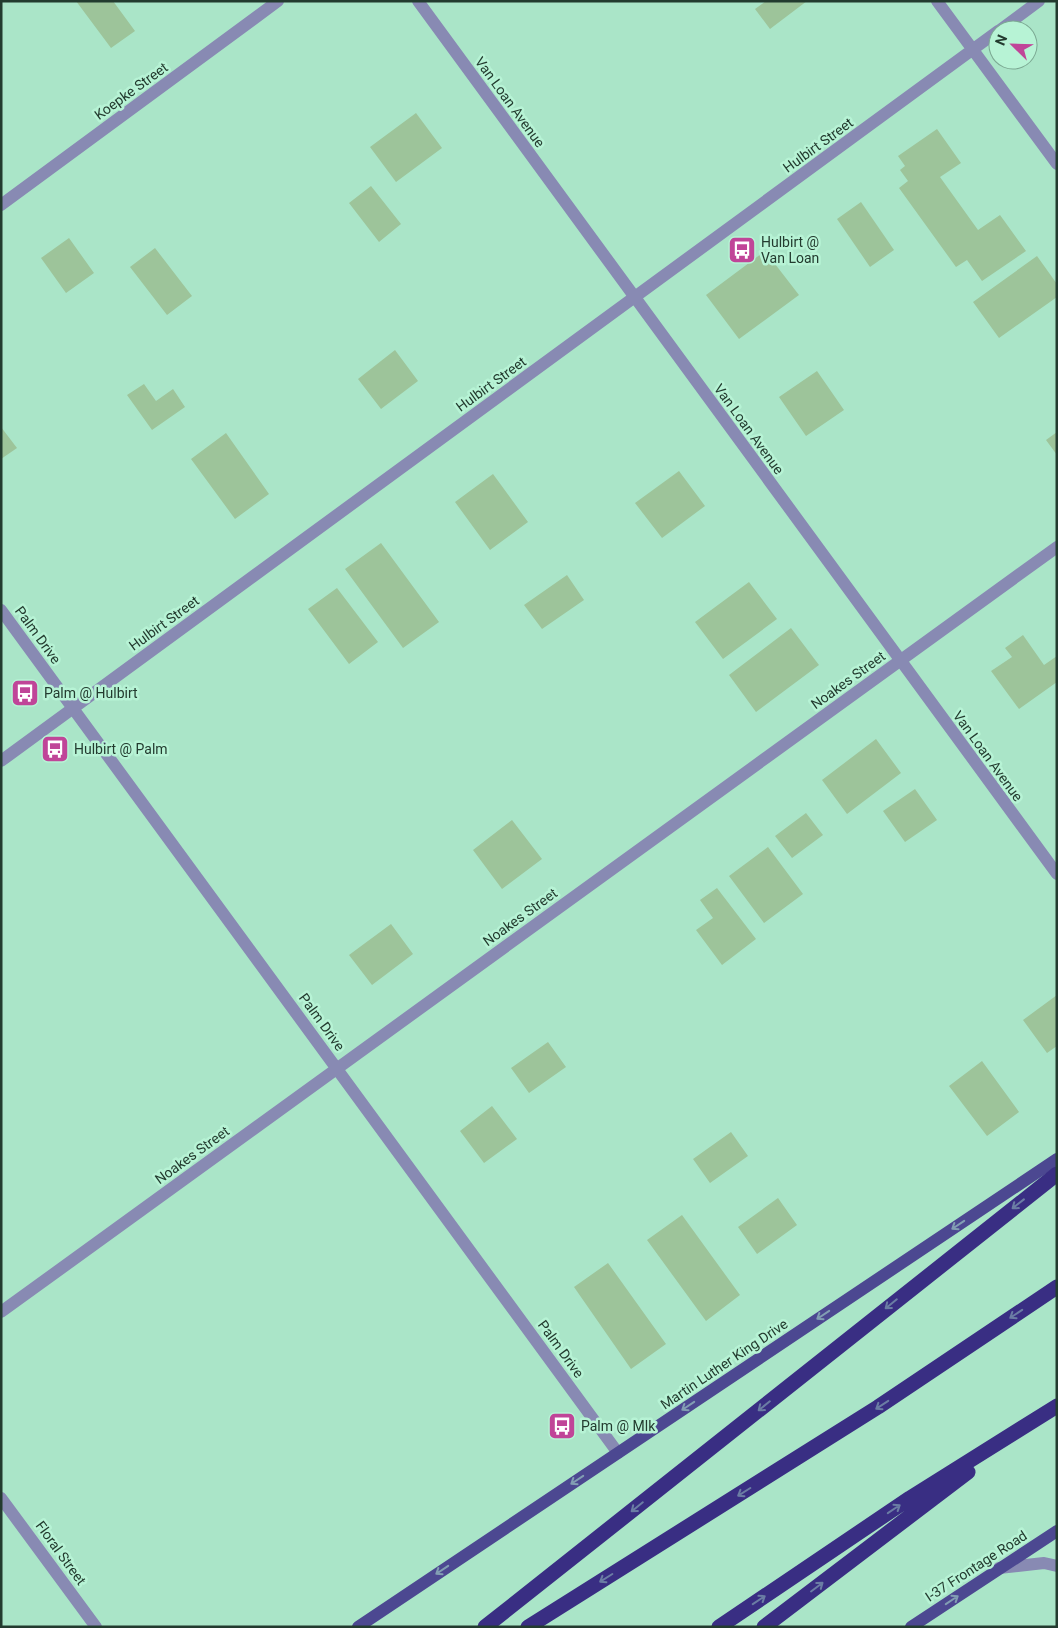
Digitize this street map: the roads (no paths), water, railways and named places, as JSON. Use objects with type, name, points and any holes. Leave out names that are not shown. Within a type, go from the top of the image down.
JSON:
[{"type":"highway","points":[[485,1627],[1057,1174]]},
{"type":"highway","points":[[528,1627],[878,1407],[1057,1287]]},
{"type":"highway","points":[[718,1627],[910,1498],[1057,1406]]},
{"type":"highway","points":[[764,1627],[1041,1416]]},
{"type":"main road","name":"Martin Luther King Drive","points":[[358,1627],[1057,1159]]},
{"type":"main road","name":"I-37 Frontage Road","points":[[911,1627],[1057,1531]]},
{"type":"street","name":"Koepke Street","points":[[1,205],[278,1]]},
{"type":"street","name":"Van Loan Avenue","points":[[418,1],[1057,874]]},
{"type":"street","points":[[937,1],[1057,164]]},
{"type":"street","name":"Hulbirt Street","points":[[1014,20],[1039,1]]},
{"type":"street","name":"Hulbirt Street","points":[[1,761],[988,39]]},
{"type":"street","name":"Noakes Street","points":[[1,1312],[1057,547]]},
{"type":"street","name":"Palm Drive","points":[[1,610],[618,1453]]},
{"type":"street","name":"Floral Street","points":[[1,1498],[96,1627]]},
{"type":"street","points":[[999,1568],[1044,1563],[1057,1566]]},
{"type":"place","name":"Hulbirt @ Van Loan","points":[[742,250]]},
{"type":"place","name":"Palm @ Hulbirt","points":[[25,693]]},
{"type":"place","name":"Hulbirt @ Palm","points":[[55,749]]},
{"type":"place","name":"Palm @ Mlk","points":[[562,1426]]}]
